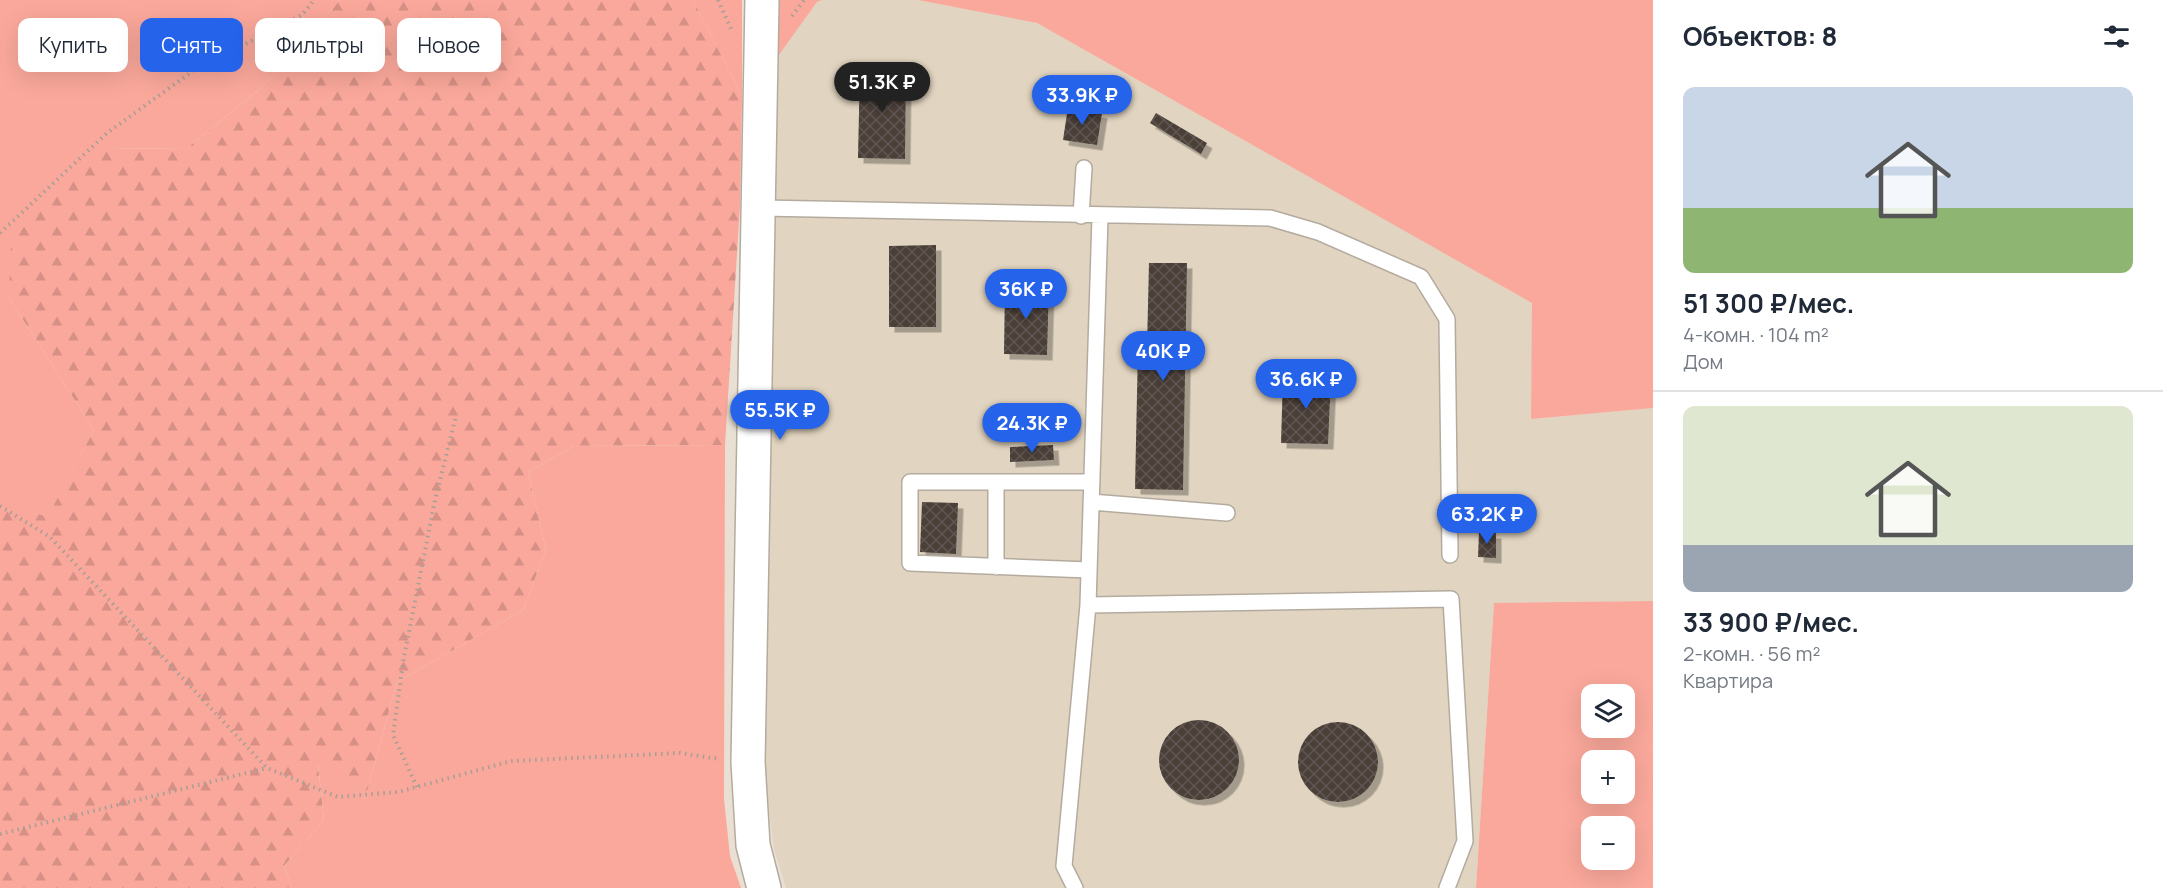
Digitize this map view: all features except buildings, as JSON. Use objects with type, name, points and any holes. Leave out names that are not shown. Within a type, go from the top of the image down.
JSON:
[{"type":"street","points":[[762,0],[748,762],[753,845],[764,888]]},
{"type":"lane","points":[[1082,216],[1084,168]]},
{"type":"lane","points":[[759,208],[1270,218],[1318,232],[1421,277],[1447,319],[1450,555]]},
{"type":"lane","points":[[1075,888],[1064,866],[1088,605],[1100,216]]},
{"type":"lane","points":[[1089,570],[910,563],[910,482],[1092,482]]},
{"type":"lane","points":[[996,482],[996,567]]},
{"type":"lane","points":[[1091,502],[1227,513]]},
{"type":"lane","points":[[1088,605],[1451,599],[1465,841],[1448,888]]},
{"type":"path","points":[[0,233],[107,133],[193,71],[302,15],[314,0]]},
{"type":"path","points":[[417,787],[393,735],[404,657],[435,500],[456,416]]},
{"type":"path","points":[[0,506],[50,537],[267,768],[338,797],[398,792],[511,760],[680,753],[748,762]]},
{"type":"path","points":[[0,834],[267,768]]},
{"type":"shaded area","points":[[822,0],[918,0],[1037,23],[1533,303],[1531,419],[1653,408],[1653,601],[1494,603],[1476,888],[786,888],[774,849],[763,765],[776,59],[817,2]]},
{"type":"green space","points":[[0,0],[340,0],[324,18],[255,18],[255,72],[275,72],[262,87],[187,148],[106,149],[9,298],[94,430],[48,517],[0,509]]},
{"type":"green space","points":[[340,0],[693,0],[742,96],[740,206],[725,445],[574,446],[528,472],[546,550],[523,610],[397,682],[365,799],[318,764],[324,820],[284,866],[292,888],[0,888],[0,509],[48,516],[94,430],[9,298],[11,241],[55,192],[106,149],[187,148],[262,87],[275,72],[385,72],[385,18],[324,18]]},
{"type":"green space","points":[[693,0],[742,0],[742,96]]},
{"type":"green space","points":[[777,0],[822,0],[817,2],[776,59]]},
{"type":"green space","points":[[918,0],[1653,0],[1653,408],[1531,419],[1532,303],[1037,23]]},
{"type":"green space","points":[[725,445],[724,799],[730,856],[741,888],[292,888],[284,866],[324,820],[318,763],[365,799],[397,682],[523,610],[546,550],[528,472],[574,446]]},
{"type":"green space","points":[[1653,601],[1653,888],[1476,888],[1494,603]]}]
